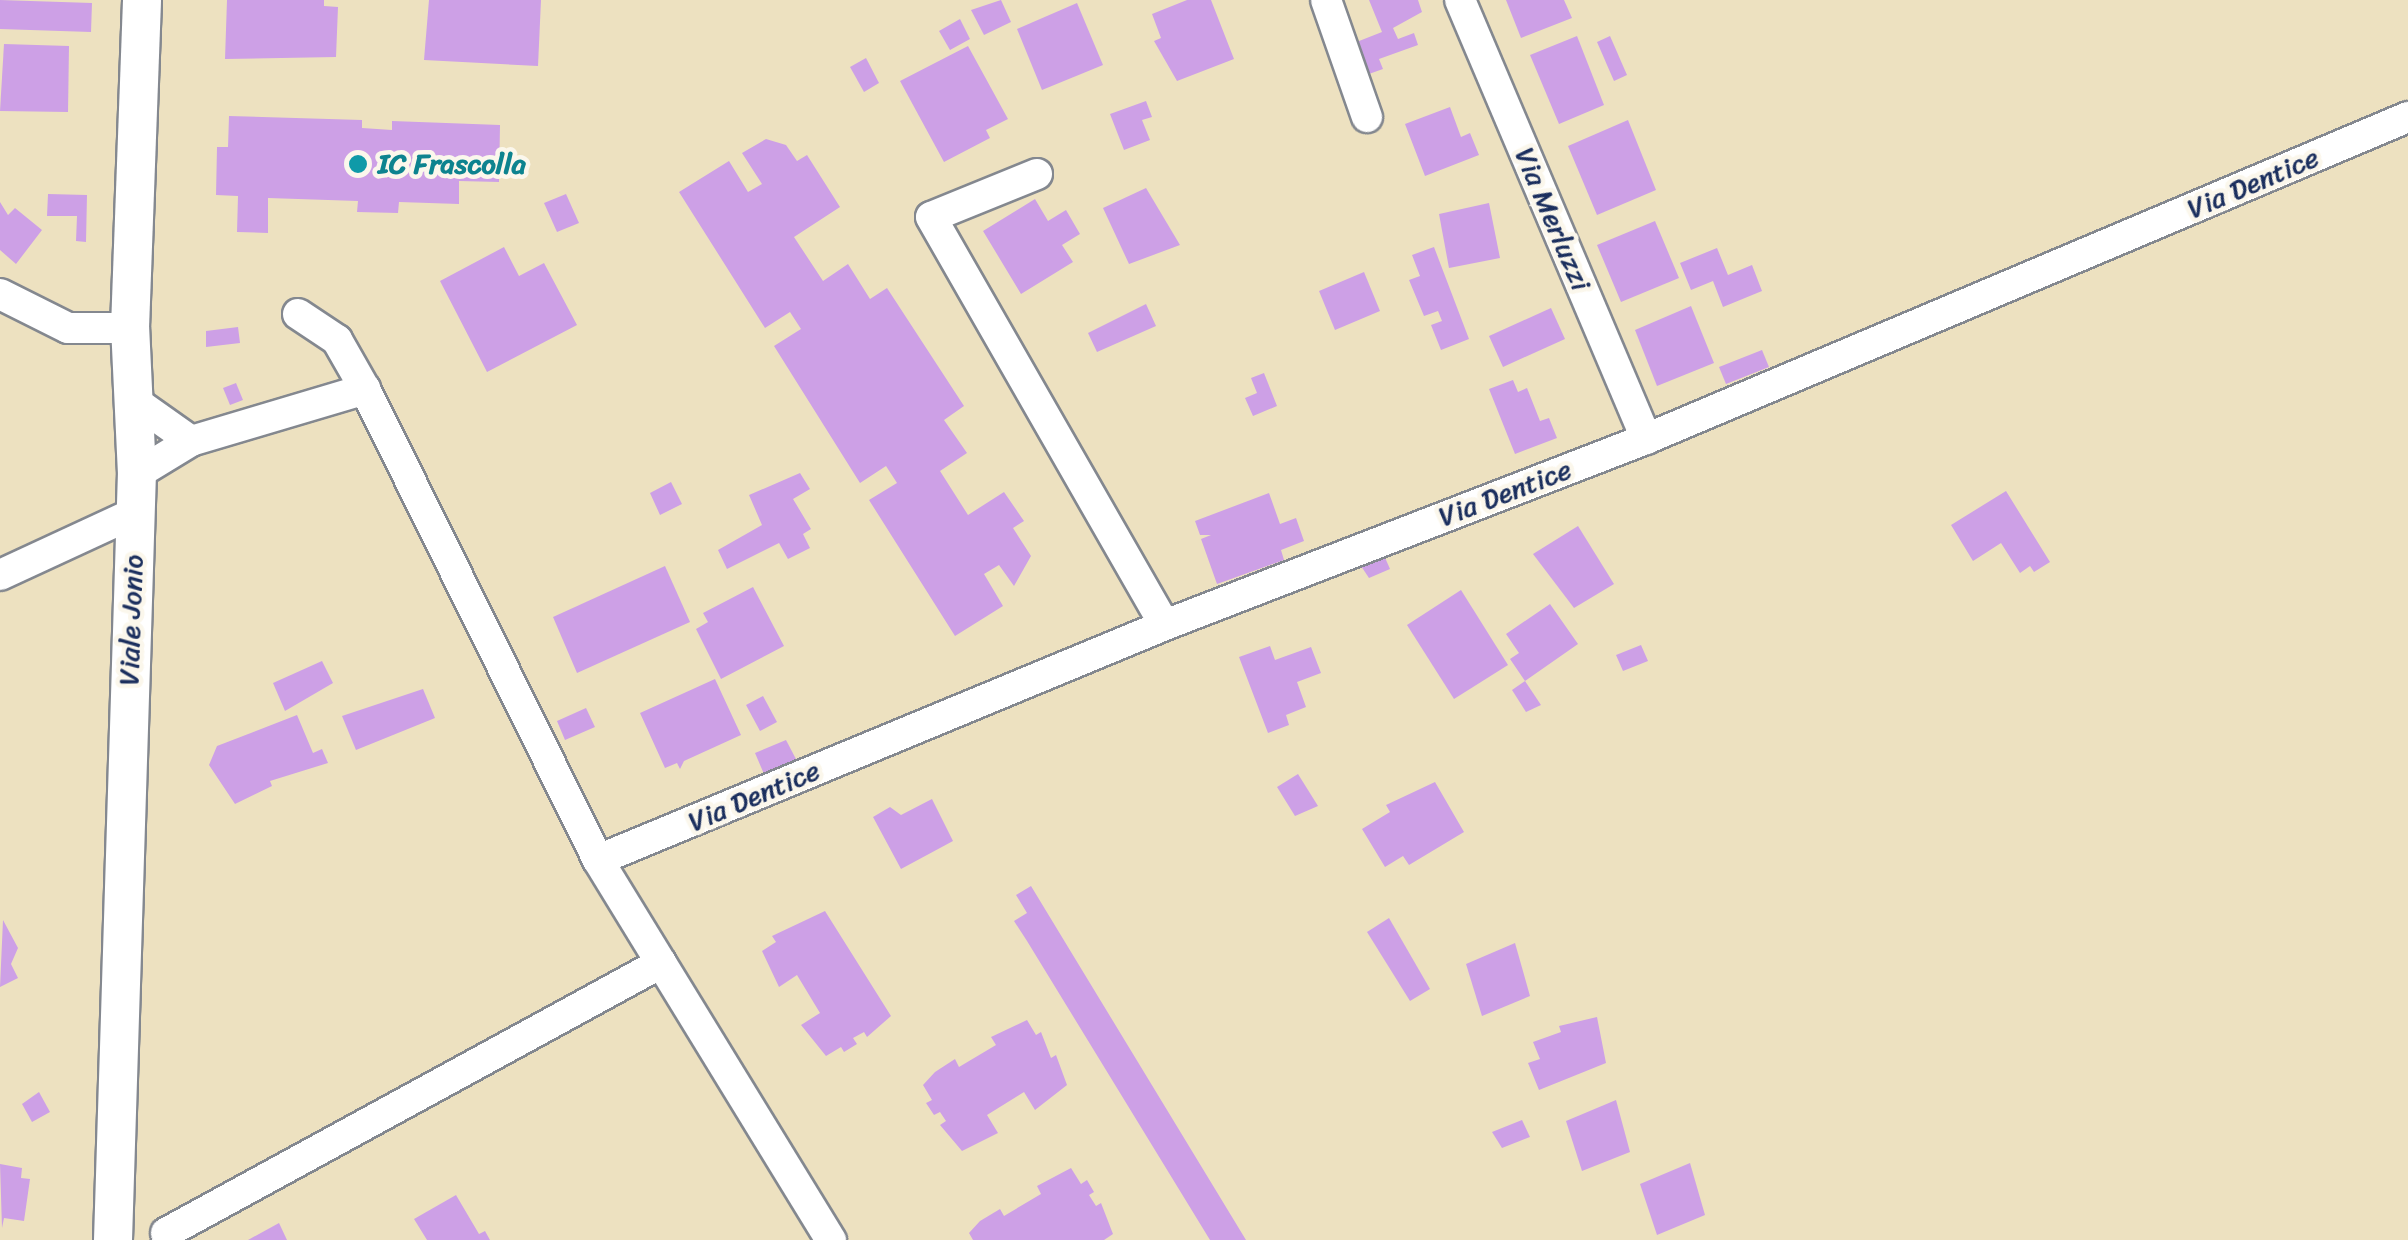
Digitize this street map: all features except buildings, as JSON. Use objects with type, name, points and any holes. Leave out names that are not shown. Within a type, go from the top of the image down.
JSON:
[{"type":"street","name":"Viale Jonio","points":[[113,1240],[137,474],[130,328],[142,0]]},
{"type":"street","points":[[1326,0],[1367,117]]},
{"type":"street","name":"Via Merluzzi","points":[[1460,0],[1646,439]]},
{"type":"street","name":"Via Dentice","points":[[598,860],[1164,626],[1646,439],[2408,117]]},
{"type":"street","points":[[1037,174],[931,218],[1164,626]]},
{"type":"street","points":[[0,294],[68,328],[130,328]]},
{"type":"street","points":[[298,314],[337,340],[365,389],[598,860],[830,1240]]},
{"type":"street","points":[[137,474],[191,441],[365,389]]},
{"type":"street","points":[[133,400],[191,441]]},
{"type":"street","points":[[0,575],[134,513]]},
{"type":"street","points":[[166,1233],[661,964]]},
{"type":"place","name":"IC Frascolla","points":[[358,164]]}]
